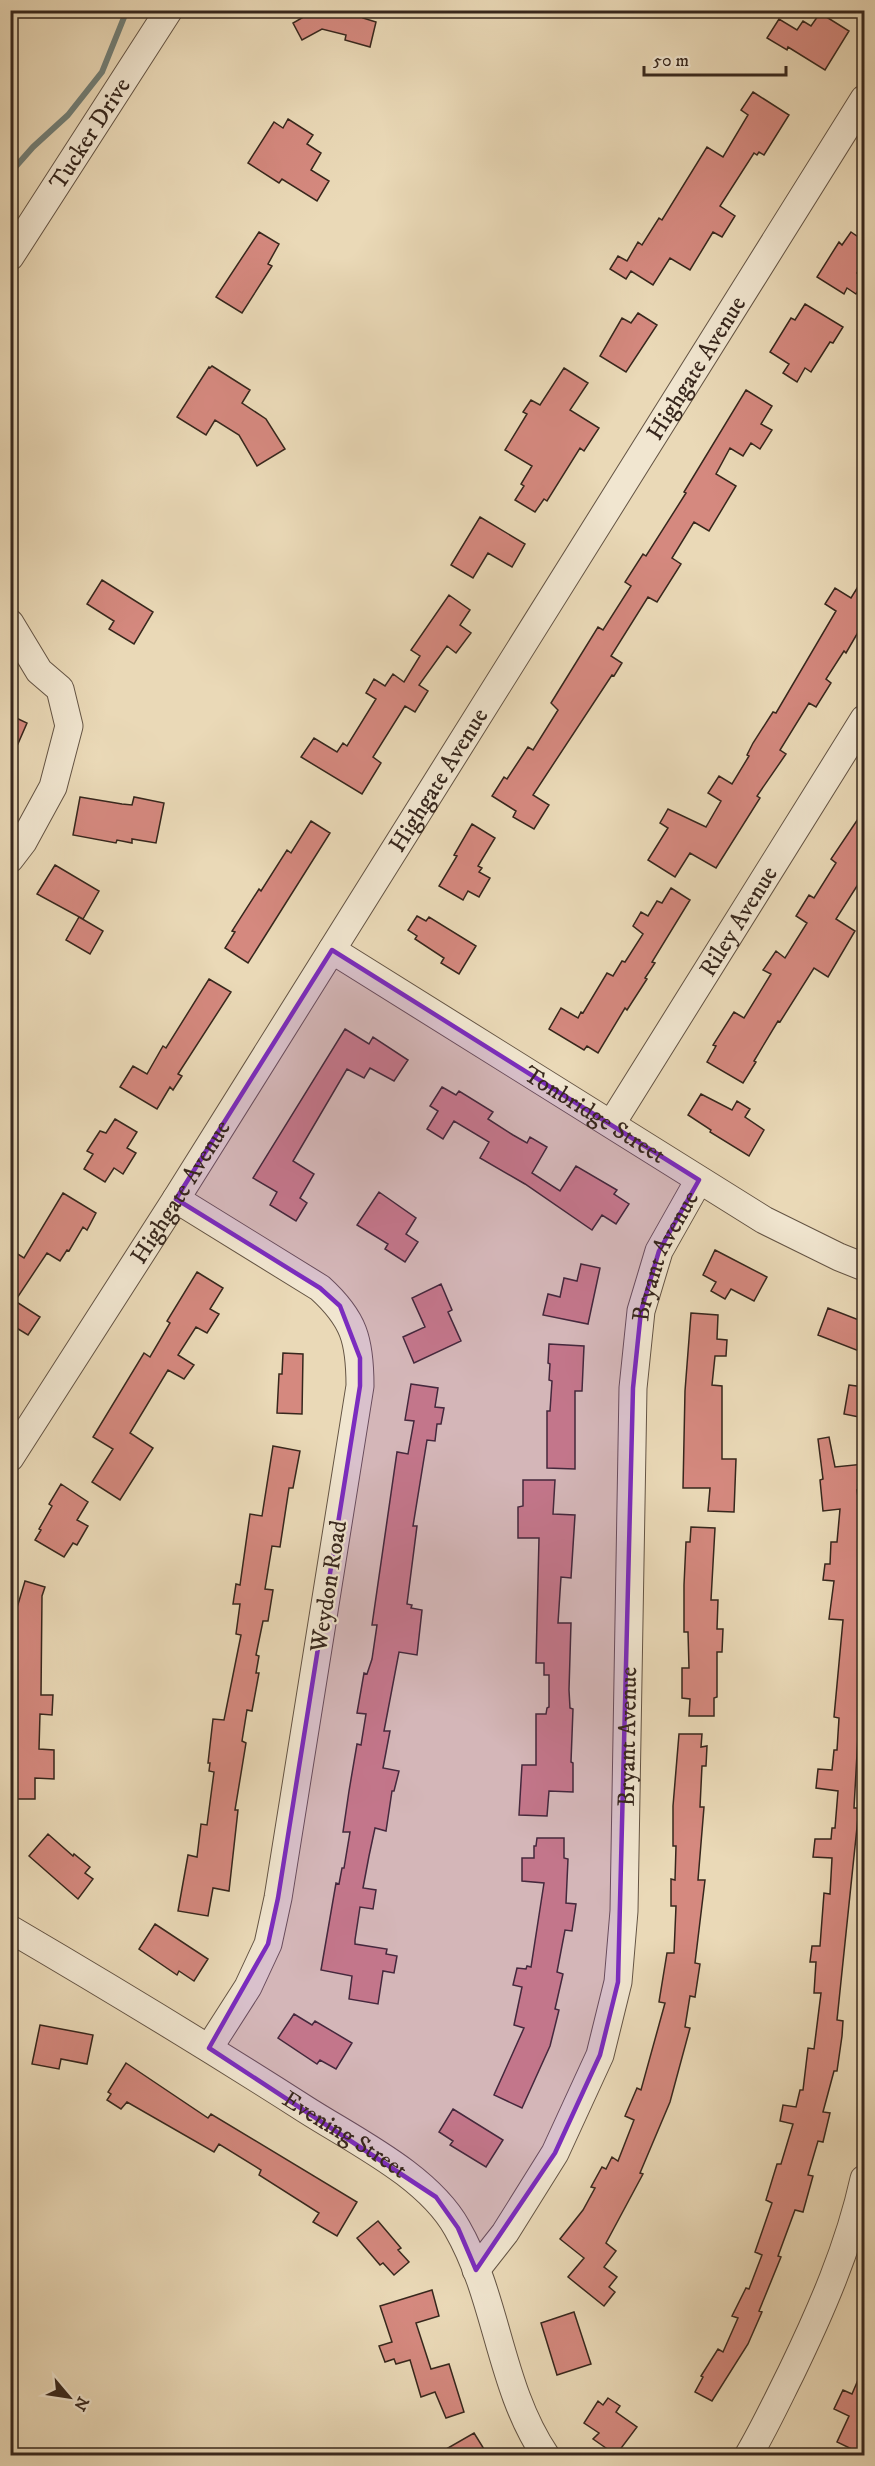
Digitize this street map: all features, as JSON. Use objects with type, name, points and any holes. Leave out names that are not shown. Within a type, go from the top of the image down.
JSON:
[{"type":"street","name":"Tucker Drive","points":[[10,257],[169,10]]},
{"type":"street","name":"Highgate Avenue","points":[[10,1458],[176,1199],[864,99]]},
{"type":"street","points":[[10,623],[39,671],[60,689],[69,726],[53,787],[13,851]]},
{"type":"street","name":"Riley Avenue","points":[[612,1123],[864,719]]},
{"type":"street","name":"Tonbridge Street","points":[[332,950],[764,1220],[864,1267]]},
{"type":"street","name":"Bryant Avenue","points":[[476,2270],[505,2233],[555,2153],[600,2055],[618,1982],[624,1900],[633,1388],[641,1311],[659,1251],[699,1180]]},
{"type":"street","name":"Weydon Road","points":[[176,1199],[320,1288],[340,1306],[354,1331],[360,1358],[360,1386],[278,1898],[268,1944],[248,1987],[209,2048]]},
{"type":"street","name":"Evening Street","points":[[10,1929],[209,2048],[391,2164],[436,2198],[458,2228],[476,2270],[523,2416],[546,2456]]},
{"type":"street","points":[[748,2456],[820,2313],[859,2202],[864,2179]]},
{"type":"highlighted area","points":[[332,950],[699,1180],[659,1251],[641,1311],[633,1388],[618,1982],[600,2055],[555,2153],[476,2270],[458,2228],[436,2197],[209,2048],[268,1944],[278,1898],[360,1386],[360,1358],[340,1306],[320,1288],[176,1199]]},
{"type":"building","points":[[308,10],[351,10],[364,14],[363,18],[376,22],[370,47],[345,40],[346,35],[322,29],[302,40],[293,23],[307,15]]},
{"type":"building","points":[[820,13],[849,31],[825,70],[788,47],[787,50],[767,38],[779,19],[797,30],[803,21],[811,26]]},
{"type":"building","points":[[753,92],[789,115],[764,155],[759,152],[757,155],[754,153],[720,206],[735,216],[722,237],[713,232],[690,270],[670,258],[653,285],[631,271],[626,279],[610,269],[618,256],[627,261],[638,242],[642,245],[659,218],[662,220],[707,147],[723,157],[748,115],[741,110]]},
{"type":"building","points":[[288,119],[313,135],[307,144],[321,153],[311,170],[329,181],[317,201],[282,179],[279,183],[248,163],[274,122],[283,128]]},
{"type":"building","points":[[259,232],[279,244],[268,264],[272,266],[242,313],[216,297]]},
{"type":"building","points":[[851,232],[864,241],[864,260],[857,273],[864,278],[864,281],[856,294],[847,288],[844,294],[817,277],[839,242],[842,245]]},
{"type":"building","points":[[805,304],[843,327],[833,343],[830,342],[811,372],[805,368],[797,382],[783,373],[789,364],[770,352],[791,318],[795,320]]},
{"type":"building","points":[[638,313],[657,325],[626,372],[600,356],[622,318],[631,323]]},
{"type":"building","points":[[212,366],[250,390],[242,403],[266,419],[285,449],[257,466],[239,435],[215,420],[206,435],[177,417],[209,367]]},
{"type":"building","points":[[564,368],[588,383],[570,410],[599,428],[584,451],[580,448],[547,501],[544,499],[535,512],[515,500],[532,466],[505,450],[527,414],[523,412],[531,400],[540,405]]},
{"type":"building","points":[[746,390],[772,406],[761,424],[772,430],[760,449],[751,443],[743,456],[730,448],[716,474],[736,486],[709,531],[694,522],[672,558],[681,564],[657,602],[648,597],[611,656],[622,663],[533,795],[549,805],[534,829],[513,817],[516,811],[492,796],[504,777],[507,779],[528,747],[533,750],[558,710],[551,703],[598,627],[603,630],[631,586],[625,582],[643,554],[646,556],[686,493],[684,492]]},
{"type":"building","points":[[480,517],[525,544],[512,567],[488,553],[473,578],[451,565]]},
{"type":"building","points":[[864,577],[864,622],[846,653],[844,651],[826,679],[831,683],[816,707],[809,703],[780,750],[786,754],[757,796],[760,798],[716,868],[690,853],[675,877],[648,860],[668,828],[660,823],[668,809],[706,827],[721,801],[708,793],[719,776],[732,784],[749,756],[747,755],[753,743],[773,712],[776,713],[836,611],[825,604],[835,588],[851,598]]},
{"type":"building","points":[[102,580],[153,612],[134,644],[109,629],[114,621],[87,604]]},
{"type":"building","points":[[449,595],[470,610],[460,625],[471,633],[456,653],[447,646],[419,685],[428,691],[415,712],[405,706],[373,757],[381,763],[362,794],[301,757],[314,738],[337,752],[343,743],[347,746],[376,699],[366,693],[374,679],[385,686],[393,674],[404,682],[420,656],[411,650]]},
{"type":"building","points":[[10,715],[27,723],[10,762]]},
{"type":"building","points":[[80,797],[132,805],[134,797],[164,803],[156,843],[132,839],[132,843],[117,840],[116,843],[73,835]]},
{"type":"building","points":[[864,810],[864,875],[836,919],[855,931],[828,977],[814,968],[780,1022],[778,1021],[743,1083],[707,1062],[716,1046],[713,1045],[734,1012],[744,1018],[771,974],[763,970],[776,951],[785,958],[807,923],[796,916],[809,895],[814,898],[836,863],[831,859]]},
{"type":"building","points":[[311,821],[330,833],[248,963],[225,948],[235,932],[232,931],[287,850],[291,853]]},
{"type":"building","points":[[472,824],[495,838],[478,866],[482,868],[479,872],[490,878],[479,897],[468,891],[463,900],[439,886]]},
{"type":"building","points":[[55,865],[99,891],[83,919],[37,894]]},
{"type":"building","points":[[671,888],[690,900],[652,962],[655,963],[645,978],[647,979],[627,1010],[625,1008],[598,1053],[587,1046],[584,1050],[549,1029],[561,1008],[578,1018],[581,1012],[583,1013],[607,973],[613,976],[643,934],[633,926],[641,912],[648,916],[657,901],[662,903]]},
{"type":"building","points":[[417,916],[426,921],[429,917],[476,946],[459,974],[441,963],[444,958],[415,939],[417,936],[408,930]]},
{"type":"building","points":[[79,917],[103,931],[90,954],[66,940]]},
{"type":"building","points":[[209,979],[231,992],[178,1074],[182,1076],[173,1090],[170,1087],[157,1109],[120,1087],[133,1066],[147,1074],[163,1046],[166,1048]]},
{"type":"building","points":[[345,1029],[369,1044],[373,1037],[408,1060],[394,1081],[370,1068],[364,1078],[347,1069],[293,1161],[314,1174],[300,1198],[307,1203],[296,1221],[270,1205],[277,1192],[253,1178]]},
{"type":"building","points":[[442,1087],[456,1095],[459,1091],[493,1112],[488,1119],[527,1143],[530,1137],[547,1147],[532,1173],[560,1191],[576,1166],[617,1190],[614,1194],[629,1204],[616,1224],[602,1215],[592,1230],[525,1184],[480,1158],[489,1142],[454,1121],[443,1139],[427,1129],[438,1111],[430,1106]]},
{"type":"building","points":[[701,1094],[732,1110],[737,1101],[750,1109],[745,1117],[764,1130],[749,1156],[710,1132],[711,1130],[688,1115]]},
{"type":"building","points":[[115,1119],[137,1132],[127,1148],[136,1153],[123,1174],[114,1168],[105,1182],[84,1169],[93,1154],[87,1151],[100,1131],[106,1133]]},
{"type":"building","points":[[379,1192],[416,1218],[406,1234],[418,1242],[405,1262],[385,1249],[388,1244],[357,1225]]},
{"type":"building","points":[[63,1193],[96,1213],[87,1230],[83,1227],[69,1251],[67,1250],[60,1261],[47,1253],[15,1301],[40,1317],[28,1335],[10,1324],[10,1249],[24,1258]]},
{"type":"building","points":[[715,1250],[767,1277],[754,1301],[731,1289],[725,1299],[711,1291],[716,1282],[703,1275]]},
{"type":"building","points":[[581,1264],[600,1268],[588,1324],[543,1315],[548,1294],[560,1297],[564,1278],[577,1281]]},
{"type":"building","points":[[197,1272],[223,1288],[210,1309],[219,1314],[207,1333],[196,1327],[178,1355],[194,1365],[184,1379],[168,1370],[130,1433],[153,1448],[120,1500],[92,1482],[113,1449],[93,1437],[144,1353],[150,1357],[170,1323],[167,1321]]},
{"type":"building","points":[[441,1284],[452,1310],[448,1312],[461,1341],[414,1363],[403,1337],[425,1327],[412,1298]]},
{"type":"building","points":[[828,1308],[864,1322],[864,1353],[818,1335]]},
{"type":"building","points":[[691,1313],[718,1315],[717,1339],[727,1340],[726,1356],[715,1356],[712,1385],[722,1386],[722,1459],[736,1459],[734,1512],[708,1511],[710,1488],[683,1488],[685,1391]]},
{"type":"building","points":[[549,1344],[584,1346],[582,1391],[575,1391],[575,1469],[547,1468],[547,1411],[550,1411],[552,1381],[549,1380]]},
{"type":"building","points":[[283,1353],[303,1354],[302,1414],[277,1413],[279,1374],[282,1374]]},
{"type":"building","points":[[411,1384],[438,1388],[435,1407],[444,1408],[441,1424],[437,1424],[435,1441],[427,1440],[413,1526],[417,1526],[407,1604],[412,1605],[411,1608],[422,1610],[417,1655],[399,1652],[384,1731],[390,1731],[383,1768],[399,1771],[394,1791],[392,1791],[386,1831],[375,1828],[369,1856],[363,1888],[376,1890],[373,1909],[360,1907],[355,1940],[355,1944],[387,1949],[386,1954],[397,1956],[394,1973],[383,1971],[378,2004],[349,1999],[352,1976],[321,1970],[336,1883],[339,1884],[342,1868],[344,1868],[350,1832],[343,1832],[357,1744],[361,1745],[366,1714],[357,1713],[364,1673],[367,1674],[372,1659],[377,1625],[372,1625],[397,1452],[408,1454],[414,1421],[405,1420]]},
{"type":"building","points":[[849,1385],[864,1387],[864,1418],[844,1414]]},
{"type":"building","points":[[829,1437],[835,1467],[864,1464],[864,1489],[857,1490],[862,1528],[864,1528],[864,1642],[861,1669],[864,1670],[864,1719],[859,1718],[854,1808],[859,1808],[837,2020],[843,2021],[842,2036],[837,2071],[834,2071],[823,2112],[830,2113],[823,2142],[818,2141],[808,2175],[813,2176],[803,2212],[795,2210],[778,2256],[781,2257],[759,2311],[762,2312],[748,2344],[712,2401],[695,2392],[703,2377],[701,2376],[718,2349],[723,2352],[738,2318],[732,2316],[746,2288],[749,2289],[762,2255],[755,2252],[772,2203],[766,2200],[777,2164],[781,2164],[793,2124],[780,2121],[783,2105],[796,2107],[800,2090],[803,2090],[808,2048],[814,2049],[821,1993],[814,1993],[816,1962],[810,1962],[812,1946],[820,1946],[824,1893],[830,1894],[832,1858],[813,1857],[815,1839],[831,1839],[832,1828],[835,1828],[838,1791],[816,1788],[818,1769],[832,1770],[834,1750],[837,1750],[839,1718],[834,1717],[843,1620],[829,1619],[834,1581],[823,1580],[825,1564],[830,1564],[831,1542],[837,1542],[840,1509],[823,1511],[820,1480],[823,1479],[818,1439]]},
{"type":"building","points":[[273,1446],[300,1451],[293,1488],[289,1488],[280,1547],[272,1546],[265,1589],[273,1590],[268,1621],[263,1621],[256,1655],[259,1656],[256,1673],[259,1673],[252,1711],[247,1710],[242,1741],[246,1743],[235,1810],[238,1810],[229,1891],[213,1888],[208,1916],[178,1911],[188,1855],[197,1857],[201,1824],[207,1825],[214,1772],[209,1771],[210,1763],[208,1763],[213,1719],[224,1720],[241,1635],[236,1634],[240,1604],[233,1604],[236,1584],[240,1585],[250,1514],[262,1516]]},
{"type":"building","points":[[523,1480],[555,1480],[553,1514],[575,1515],[571,1578],[561,1577],[558,1623],[571,1623],[569,1690],[570,1708],[573,1709],[571,1762],[573,1763],[573,1792],[549,1791],[547,1816],[519,1815],[522,1765],[536,1765],[536,1714],[546,1714],[549,1707],[549,1675],[544,1675],[544,1663],[536,1663],[539,1538],[518,1538],[518,1507],[523,1506]]},
{"type":"building","points":[[61,1484],[88,1502],[77,1520],[88,1526],[77,1545],[73,1543],[64,1557],[35,1540],[52,1506],[49,1504]]},
{"type":"building","points":[[691,1527],[715,1528],[711,1600],[718,1600],[717,1629],[723,1629],[722,1652],[717,1652],[717,1697],[714,1698],[714,1716],[689,1716],[690,1699],[682,1698],[682,1668],[689,1668],[688,1632],[684,1632],[684,1585],[686,1542],[690,1542]]},
{"type":"building","points":[[25,1581],[45,1587],[42,1596],[41,1695],[53,1695],[52,1715],[40,1714],[39,1749],[54,1750],[54,1779],[35,1778],[35,1799],[13,1799],[10,1748],[14,1748],[16,1711],[14,1712],[15,1685],[10,1685],[10,1665],[13,1665],[13,1611],[16,1611]]},
{"type":"building","points":[[679,1734],[702,1734],[701,1747],[707,1746],[706,1766],[702,1766],[700,1807],[704,1807],[698,1880],[705,1880],[695,1963],[700,1964],[695,1997],[690,1996],[685,2027],[690,2028],[670,2102],[640,2173],[643,2174],[606,2243],[616,2251],[604,2267],[617,2277],[609,2287],[615,2292],[604,2306],[568,2277],[584,2258],[560,2239],[583,2210],[595,2188],[591,2187],[602,2167],[606,2169],[612,2157],[618,2161],[634,2120],[625,2116],[637,2088],[641,2090],[665,2003],[659,2002],[667,1953],[674,1953],[676,1906],[671,1906],[671,1879],[675,1880],[676,1846],[673,1846],[673,1806]]},
{"type":"building","points":[[48,1834],[73,1856],[74,1854],[90,1867],[85,1873],[93,1879],[78,1899],[29,1856]]},
{"type":"building","points":[[537,1838],[564,1838],[564,1858],[568,1859],[566,1903],[576,1904],[572,1931],[565,1930],[557,1972],[563,1974],[555,2009],[559,2010],[550,2046],[522,2108],[494,2095],[524,2028],[514,2025],[522,1987],[513,1985],[517,1968],[531,1967],[544,1883],[522,1881],[522,1858],[534,1858]]},
{"type":"building","points":[[155,1924],[208,1959],[194,1981],[179,1971],[177,1975],[139,1949]]},
{"type":"building","points":[[294,2014],[312,2025],[315,2021],[352,2043],[336,2069],[320,2060],[317,2064],[278,2038]]},
{"type":"building","points":[[40,2025],[93,2035],[87,2064],[61,2059],[59,2069],[32,2064]]},
{"type":"building","points":[[126,2063],[208,2118],[211,2114],[357,2202],[337,2236],[313,2222],[319,2213],[259,2175],[261,2170],[219,2144],[214,2152],[127,2102],[121,2109],[107,2100],[111,2094],[108,2092]]},
{"type":"building","points":[[453,2109],[503,2140],[486,2167],[450,2145],[453,2141],[439,2132]]},
{"type":"building","points":[[378,2221],[401,2248],[398,2250],[409,2262],[394,2275],[383,2263],[380,2265],[357,2238]]},
{"type":"building","points":[[432,2290],[439,2316],[416,2323],[431,2369],[449,2364],[464,2412],[446,2418],[435,2392],[421,2397],[410,2360],[396,2364],[394,2359],[385,2362],[379,2346],[392,2342],[380,2306]]},
{"type":"building","points":[[574,2312],[591,2364],[557,2375],[541,2323]]},
{"type":"building","points":[[864,2366],[864,2455],[837,2442],[849,2416],[834,2409],[843,2390],[852,2394]]},
{"type":"building","points":[[608,2398],[620,2406],[616,2412],[637,2427],[616,2455],[593,2439],[599,2433],[584,2423],[598,2401],[603,2405]]},
{"type":"building","points":[[474,2433],[484,2449],[474,2456],[434,2456]]},
{"type":"waterway","points":[[10,173],[33,147],[68,115],[102,72],[127,10]]}]
